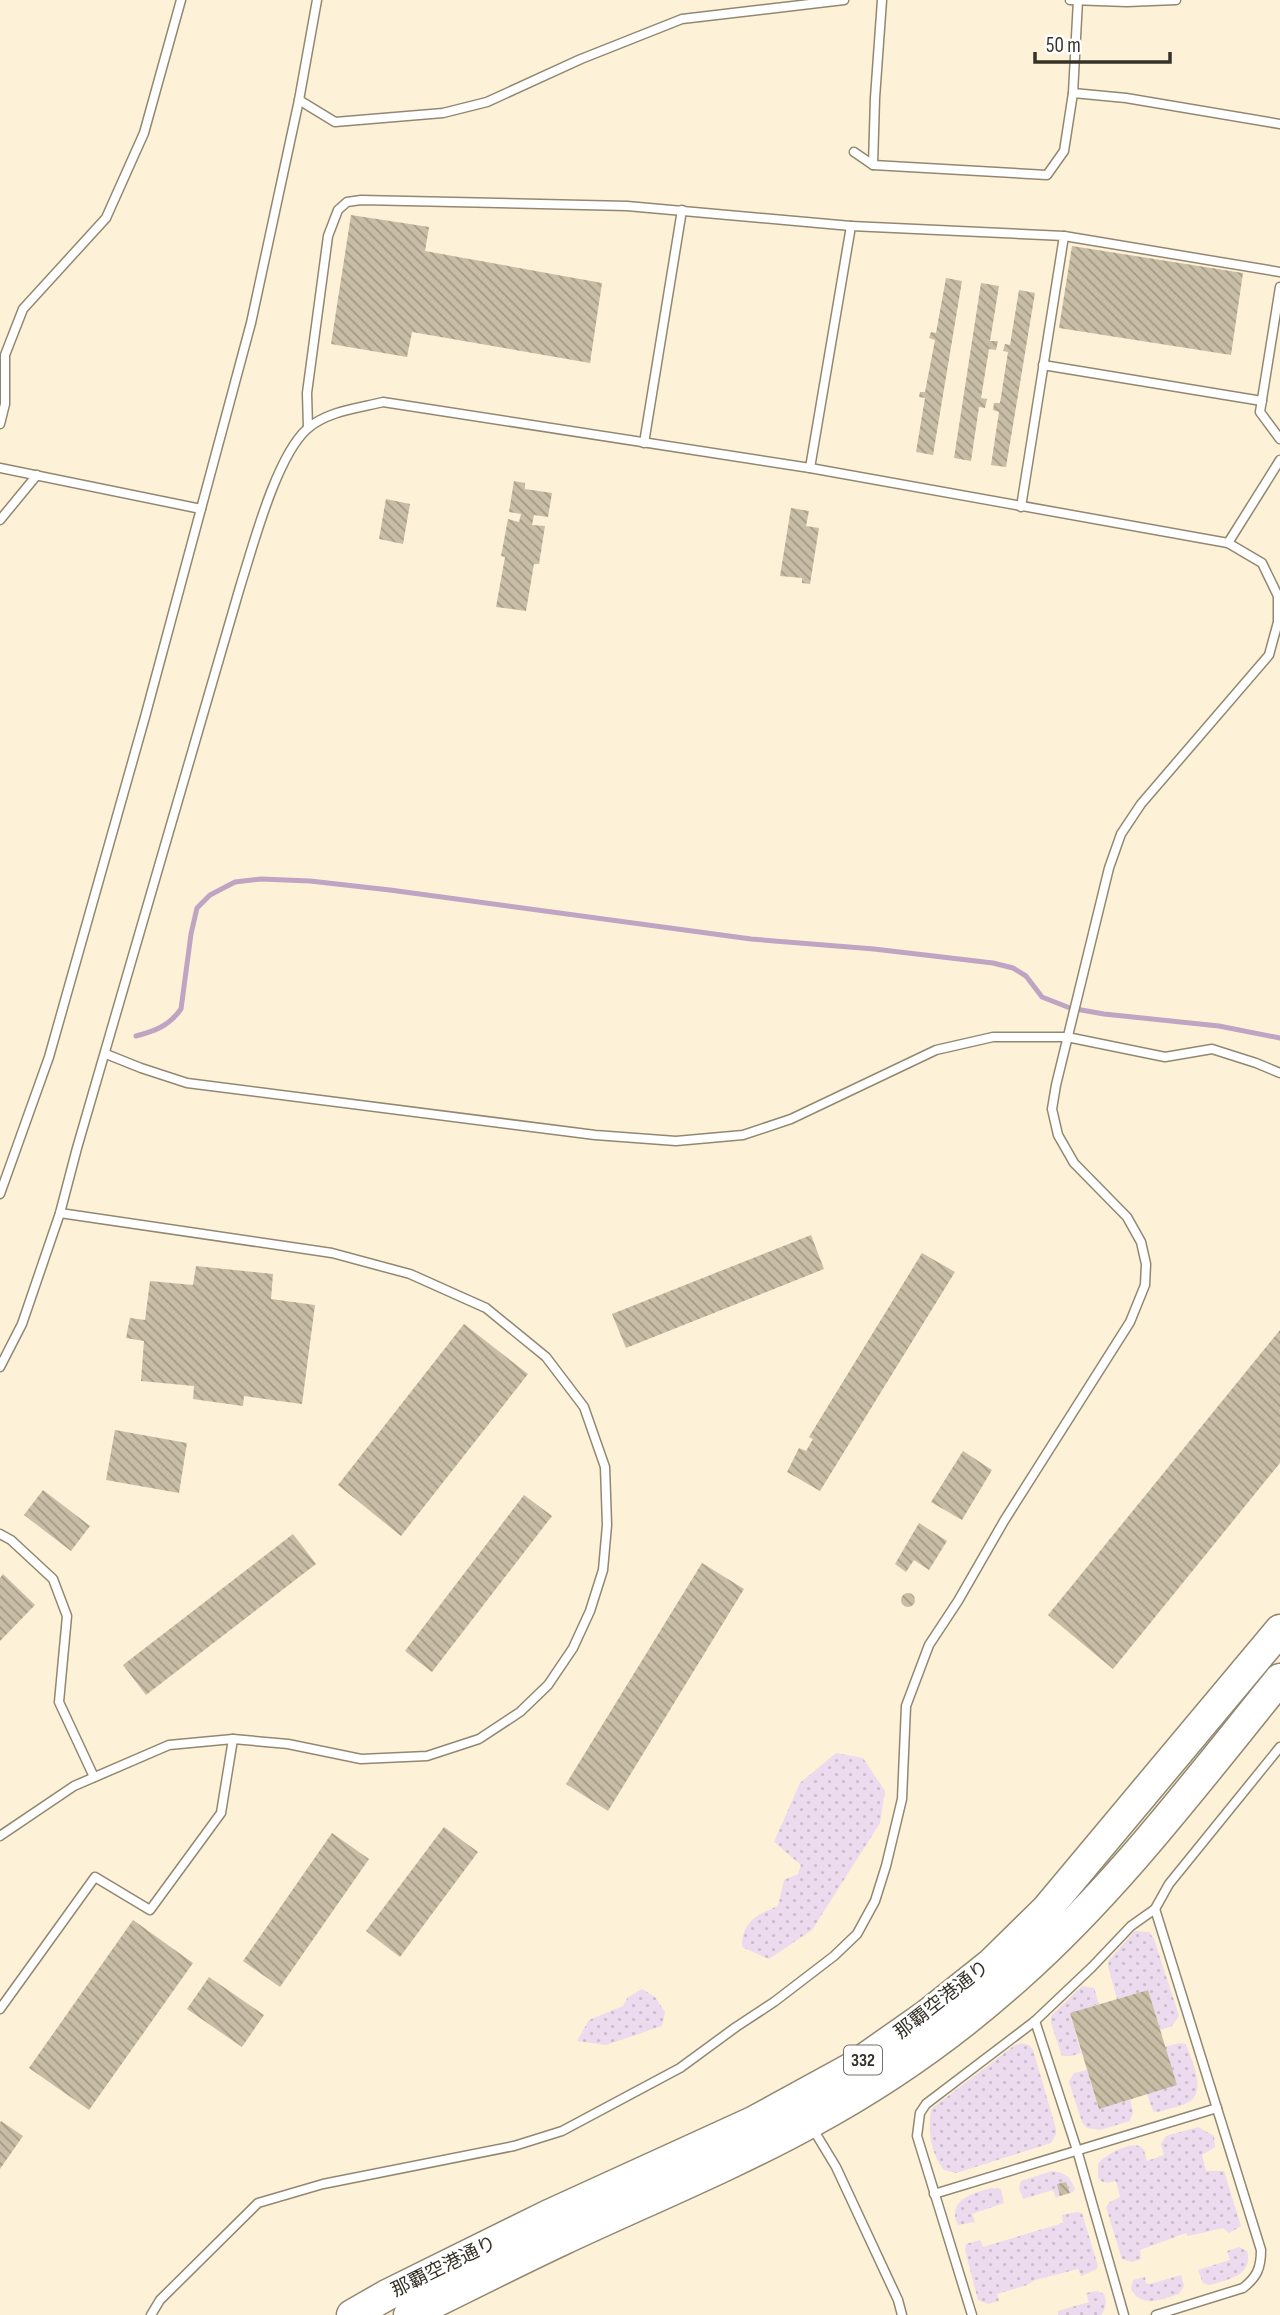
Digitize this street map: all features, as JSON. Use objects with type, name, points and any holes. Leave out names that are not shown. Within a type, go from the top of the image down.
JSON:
[{"type":"highway","name":"那覇空港通り","points":[[409,2315],[561,2241],[689,2183],[809,2123],[866,2090],[943,2037],[1017,1978],[1060,1938],[1134,1860],[1270,1665],[1280,1630]]},
{"type":"highway","name":"那覇空港通り","points":[[352,2315],[547,2216],[753,2122],[850,2069],[928,2015],[991,1964],[1046,1910],[1270,1665]]},
{"type":"lane","points":[[0,424],[5,404],[5,355],[23,309],[106,218],[144,133],[181,0]]},
{"type":"lane","points":[[0,1194],[49,1057],[145,718],[251,323],[299,100],[317,0]]},
{"type":"lane","points":[[299,100],[335,122],[443,113],[487,102],[581,59],[682,19],[844,0]]},
{"type":"lane","points":[[873,165],[875,85],[882,0]]},
{"type":"lane","points":[[1070,0],[1176,0]]},
{"type":"lane","points":[[854,152],[873,165],[1047,175],[1064,151],[1073,93],[1078,0]]},
{"type":"lane","points":[[1073,93],[1126,98],[1280,124]]},
{"type":"lane","points":[[308,428],[307,393],[328,236],[338,210],[347,202],[361,200],[627,206],[851,226],[1064,236],[1280,272]]},
{"type":"lane","points":[[644,443],[682,210]]},
{"type":"lane","points":[[810,468],[851,226]]},
{"type":"lane","points":[[1021,507],[1064,236]]},
{"type":"lane","points":[[1280,287],[1260,412],[1280,439]]},
{"type":"lane","points":[[1043,365],[1262,401]]},
{"type":"lane","points":[[0,1367],[22,1324],[60,1213],[260,524],[282,466],[308,428],[337,413],[383,402],[810,468],[1228,543],[1262,563],[1278,596],[1278,622],[1269,655],[1149,794],[1121,834],[1109,868],[1066,1037],[1052,1109],[1058,1135],[1074,1163],[1127,1217],[1141,1242],[1146,1264],[1145,1285],[1130,1322],[1004,1521],[929,1646],[906,1706],[902,1799],[886,1866],[875,1901],[857,1934],[774,2002],[680,2068],[562,2131],[514,2146],[323,2185],[258,2203],[160,2300],[151,2315]]},
{"type":"lane","points":[[1228,543],[1280,460]]},
{"type":"lane","points":[[0,468],[201,509]]},
{"type":"lane","points":[[0,520],[37,475]]},
{"type":"lane","points":[[106,1054],[187,1083],[595,1135],[676,1141],[743,1135],[779,1123],[936,1050],[993,1037],[1066,1037],[1165,1057],[1212,1049],[1280,1073]]},
{"type":"lane","points":[[0,1836],[74,1786],[169,1745],[233,1739],[288,1744],[361,1759],[427,1756],[479,1739],[520,1712],[548,1685],[573,1648],[590,1611],[603,1570],[607,1525],[605,1467],[584,1407],[546,1357],[486,1308],[410,1274],[332,1253],[60,1213]]},
{"type":"lane","points":[[0,1534],[11,1540],[53,1579],[67,1616],[59,1702],[94,1777]]},
{"type":"lane","points":[[0,2009],[94,1877],[150,1910],[221,1813],[233,1739]]},
{"type":"lane","points":[[972,2315],[917,2136],[920,2113],[926,2104],[1035,2021],[1092,1967],[1130,1926],[1155,1909],[1169,1884],[1280,1747]]},
{"type":"lane","points":[[1155,1909],[1261,2250],[1259,2271],[1243,2288],[1156,2315]]},
{"type":"lane","points":[[1035,2021],[1077,2150],[1124,2315]]},
{"type":"lane","points":[[934,2194],[1217,2108]]},
{"type":"lane","points":[[809,2123],[836,2167],[898,2300],[902,2315]]},
{"type":"shaded area","points":[[836,1753],[863,1758],[885,1791],[880,1823],[812,1930],[769,1959],[742,1947],[745,1931],[757,1916],[778,1906],[784,1880],[798,1874],[801,1865],[774,1842],[800,1783]]},
{"type":"shaded area","points":[[1135,1931],[1149,1932],[1154,1939],[1179,2016],[1172,2026],[1160,2030],[1148,1990],[1117,1999],[1108,1966],[1109,1960]]},
{"type":"shaded area","points":[[1082,1986],[1094,1988],[1099,2004],[1070,2014],[1081,2053],[1062,2056],[1051,2016]]},
{"type":"shaded area","points":[[642,1989],[655,1997],[665,2012],[662,2026],[606,2045],[577,2041],[589,2020],[623,2006],[628,1997]]},
{"type":"shaded area","points":[[1022,2043],[1033,2050],[1056,2129],[1051,2143],[956,2173],[944,2170],[931,2141],[931,2109],[1015,2045]]},
{"type":"shaded area","points":[[1186,2044],[1196,2074],[1197,2090],[1194,2097],[1185,2104],[1153,2111],[1147,2094],[1165,2047]]},
{"type":"shaded area","points":[[1087,2070],[1099,2109],[1130,2099],[1133,2112],[1130,2121],[1100,2130],[1087,2128],[1082,2122],[1069,2082],[1074,2073]]},
{"type":"shaded area","points":[[1198,2127],[1214,2136],[1215,2147],[1202,2155],[1206,2171],[1224,2171],[1241,2226],[1229,2233],[1223,2228],[1188,2236],[1186,2233],[1140,2250],[1141,2259],[1132,2262],[1122,2259],[1106,2207],[1120,2197],[1116,2181],[1100,2180],[1098,2164],[1111,2154],[1135,2145],[1145,2152],[1147,2161],[1164,2155],[1161,2144],[1166,2136]]},
{"type":"shaded area","points":[[1052,2171],[1069,2178],[1075,2189],[1073,2192],[1070,2193],[1066,2182],[1058,2184],[1060,2196],[1056,2198],[1053,2190],[1023,2199],[1019,2188],[1021,2181]]},
{"type":"shaded area","points":[[991,2188],[1001,2189],[1004,2203],[972,2214],[975,2222],[958,2225],[955,2216],[959,2204],[970,2195]]},
{"type":"shaded area","points":[[1082,2213],[1097,2269],[1081,2276],[1078,2269],[1035,2280],[997,2294],[999,2301],[988,2304],[978,2300],[965,2250],[966,2244],[980,2240],[983,2247],[1063,2223],[1062,2215]]},
{"type":"shaded area","points":[[1239,2247],[1247,2251],[1247,2266],[1243,2271],[1224,2281],[1210,2285],[1203,2283],[1198,2270],[1230,2260],[1227,2251]]},
{"type":"shaded area","points":[[1181,2275],[1184,2286],[1179,2294],[1166,2298],[1147,2301],[1131,2289],[1133,2280],[1145,2277],[1146,2283],[1150,2284]]},
{"type":"shaded area","points":[[1097,2291],[1104,2294],[1106,2300],[1101,2315],[1058,2315],[1058,2311],[1089,2302],[1086,2293]]},
{"type":"building","points":[[351,215],[429,227],[425,251],[602,283],[590,363],[412,332],[407,357],[331,344]]},
{"type":"building","points":[[1072,246],[1243,273],[1231,355],[1059,328]]},
{"type":"building","points":[[946,278],[962,281],[933,455],[916,452],[925,398],[919,397],[920,392],[925,392],[935,340],[929,338],[931,332],[936,333]]},
{"type":"building","points":[[981,283],[999,286],[990,341],[998,341],[996,350],[989,349],[981,398],[987,399],[985,408],[979,407],[971,461],[954,458]]},
{"type":"building","points":[[1019,290],[1035,293],[1006,467],[991,465],[999,412],[993,410],[994,403],[1000,403],[1008,352],[1003,351],[1005,344],[1010,345]]},
{"type":"building","points":[[514,481],[525,483],[525,489],[552,493],[548,517],[534,515],[532,525],[545,526],[539,564],[534,564],[526,611],[496,607],[505,557],[501,556],[508,519],[519,522],[521,514],[509,512]]},
{"type":"building","points":[[386,499],[410,504],[403,544],[379,539]]},
{"type":"building","points":[[791,508],[809,511],[806,526],[819,528],[810,584],[802,583],[802,578],[780,576]]},
{"type":"building","points":[[811,1235],[824,1269],[626,1348],[612,1314]]},
{"type":"building","points":[[922,1253],[955,1272],[820,1491],[787,1472],[799,1448],[806,1451],[813,1439],[809,1437]]},
{"type":"building","points":[[196,1266],[273,1274],[271,1299],[315,1305],[302,1404],[244,1396],[243,1406],[193,1399],[194,1386],[141,1381],[144,1341],[126,1338],[130,1318],[145,1320],[150,1281],[193,1285]]},
{"type":"building","points":[[464,1324],[528,1374],[401,1536],[338,1485]]},
{"type":"building","points":[[1280,1330],[1280,1463],[1113,1669],[1048,1615]]},
{"type":"building","points":[[115,1430],[187,1443],[179,1493],[106,1480]]},
{"type":"building","points":[[963,1451],[992,1470],[962,1520],[931,1502]]},
{"type":"building","points":[[43,1490],[90,1526],[71,1551],[24,1515]]},
{"type":"building","points":[[524,1495],[552,1516],[432,1672],[405,1651]]},
{"type":"building","points":[[919,1523],[947,1541],[929,1570],[914,1560],[906,1572],[895,1564]]},
{"type":"building","points":[[293,1534],[316,1564],[146,1695],[123,1665]]},
{"type":"building","points":[[702,1563],[744,1589],[608,1811],[566,1784]]},
{"type":"building","points":[[3,1574],[35,1605],[0,1641],[0,1578]]},
{"type":"building","points":[[905,1593],[911,1593],[915,1600],[911,1607],[905,1607],[901,1603],[901,1597]]},
{"type":"building","points":[[444,1827],[478,1852],[400,1957],[366,1931]]},
{"type":"building","points":[[332,1833],[369,1859],[280,1987],[243,1961]]},
{"type":"building","points":[[133,1920],[193,1963],[89,2110],[29,2068]]},
{"type":"building","points":[[209,1977],[264,2015],[242,2047],[187,2009]]},
{"type":"building","points":[[1148,1990],[1177,2085],[1099,2109],[1070,2013]]},
{"type":"building","points":[[1,2121],[23,2136],[0,2169],[0,2123]]},
{"type":"building","points":[[1066,2182],[1070,2193],[1060,2196],[1057,2184]]},
{"type":"waterway","points":[[136,1036],[161,1027],[172,1020],[181,1009],[197,908],[210,895],[235,882],[261,879],[310,881],[390,890],[751,939],[874,949],[993,963],[1013,968],[1026,976],[1042,997],[1070,1008],[1219,1026],[1280,1038]]}]
